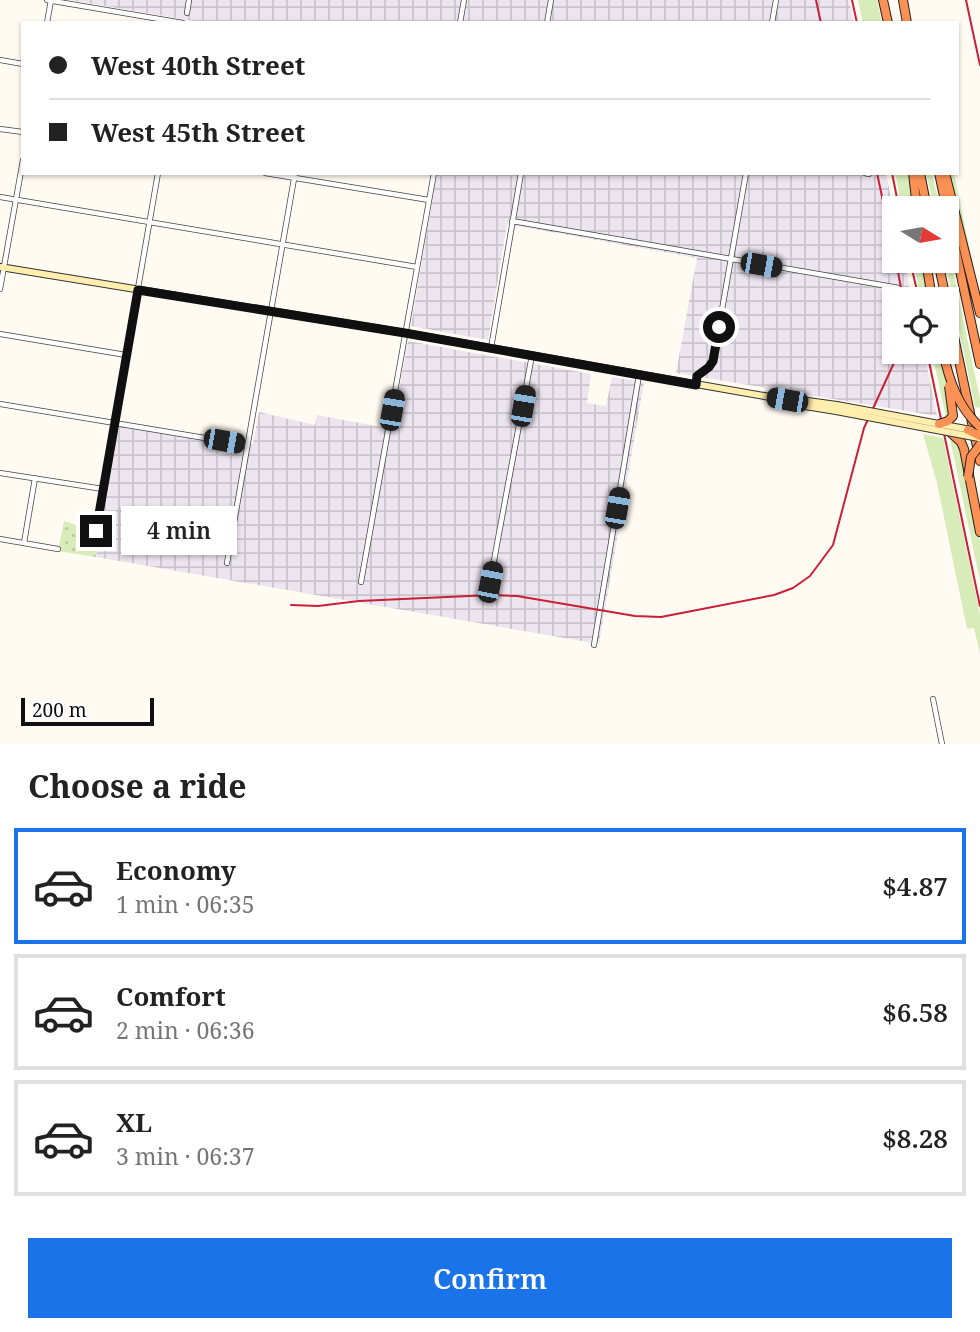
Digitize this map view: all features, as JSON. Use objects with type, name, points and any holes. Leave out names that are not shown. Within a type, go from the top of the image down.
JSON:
[{"type":"highway","points":[[883,0],[888,21]]},
{"type":"highway","points":[[903,0],[907,21]]},
{"type":"highway","points":[[913,175],[916,196]]},
{"type":"highway","points":[[920,175],[925,196]]},
{"type":"highway","points":[[939,175],[980,364]]},
{"type":"highway","points":[[946,175],[980,313]]},
{"type":"highway","points":[[959,362],[980,461]]},
{"type":"highway","points":[[939,424],[951,420],[954,411],[945,364]]},
{"type":"highway","points":[[947,364],[961,404],[980,432]]},
{"type":"highway","points":[[950,432],[980,432]]},
{"type":"highway","points":[[950,432],[961,442],[980,532]]},
{"type":"highway","points":[[968,477],[971,457],[980,445]]},
{"type":"main road","points":[[2,267],[532,355],[950,432],[980,432]]},
{"type":"main road","points":[[787,400],[793,398],[968,430]]},
{"type":"street","points":[[47,21],[49,0],[171,21]]},
{"type":"street","points":[[187,13],[189,0]]},
{"type":"street","points":[[460,21],[464,0]]},
{"type":"street","points":[[547,21],[551,0]]},
{"type":"street","points":[[772,21],[776,0]]},
{"type":"street","points":[[0,60],[21,64]]},
{"type":"street","points":[[0,129],[21,132]]},
{"type":"street","points":[[0,289],[21,171]]},
{"type":"street","points":[[96,531],[158,175]]},
{"type":"street","points":[[361,582],[433,175]]},
{"type":"street","points":[[491,348],[521,175]]},
{"type":"street","points":[[696,385],[697,376],[713,361],[746,175]]},
{"type":"street","points":[[227,563],[295,176],[429,200]]},
{"type":"street","points":[[0,197],[417,267]]},
{"type":"street","points":[[512,221],[893,287]]},
{"type":"street","points":[[0,334],[126,355]]},
{"type":"street","points":[[490,582],[532,355]]},
{"type":"street","points":[[594,645],[639,375]]},
{"type":"street","points":[[0,404],[247,445]]},
{"type":"street","points":[[0,473],[103,489]]},
{"type":"street","points":[[24,544],[35,478]]},
{"type":"street","points":[[0,539],[58,549]]},
{"type":"street","points":[[933,699],[942,744]]},
{"type":"shaded area","points":[[70,0],[849,0],[854,21],[194,21]]},
{"type":"shaded area","points":[[437,175],[886,175],[891,196],[882,196],[882,273],[907,273],[909,287],[882,287],[882,364],[926,364],[937,416],[676,373],[697,258],[507,224],[488,340],[411,326]]},
{"type":"shaded area","points":[[408,341],[591,374],[587,403],[606,406],[612,377],[644,382],[599,644],[96,557],[120,422],[253,444],[259,412],[315,425],[317,415],[392,429]]},
{"type":"green space","points":[[858,0],[877,0],[882,21],[863,21]]},
{"type":"green space","points":[[895,175],[909,175],[913,196],[900,196]]},
{"type":"green space","points":[[926,175],[932,175],[937,196],[931,196]]},
{"type":"green space","points":[[949,175],[954,175],[959,196],[955,196]]},
{"type":"green space","points":[[959,197],[980,299],[959,214]]},
{"type":"green space","points":[[916,273],[924,273],[927,287],[918,287]]},
{"type":"green space","points":[[947,273],[954,273],[956,287],[950,287]]},
{"type":"green space","points":[[959,299],[980,399],[980,408],[975,407],[959,329]]},
{"type":"green space","points":[[935,364],[942,364],[952,411],[946,418]]},
{"type":"green space","points":[[923,434],[943,438],[980,614],[980,654],[974,628],[967,629],[937,483]]},
{"type":"green space","points":[[950,439],[958,444],[980,542],[980,581]]},
{"type":"green space","points":[[64,521],[100,534],[96,557],[58,551]]},
{"type":"railway","points":[[816,0],[821,21]]},
{"type":"railway","points":[[852,0],[857,21]]},
{"type":"railway","points":[[966,0],[980,65]]},
{"type":"railway","points":[[877,175],[882,197]]},
{"type":"railway","points":[[892,175],[897,196]]},
{"type":"railway","points":[[898,273],[901,287]]},
{"type":"railway","points":[[913,273],[916,287]]},
{"type":"railway","points":[[291,605],[318,606],[359,601],[491,595],[517,596],[635,616],[661,617],[774,595],[793,588],[810,576],[833,545],[864,428],[893,364]]},
{"type":"railway","points":[[930,364],[980,606]]},
{"type":"route","points":[[96,531],[138,290],[405,333],[696,385],[697,376],[713,361],[719,327]]}]
